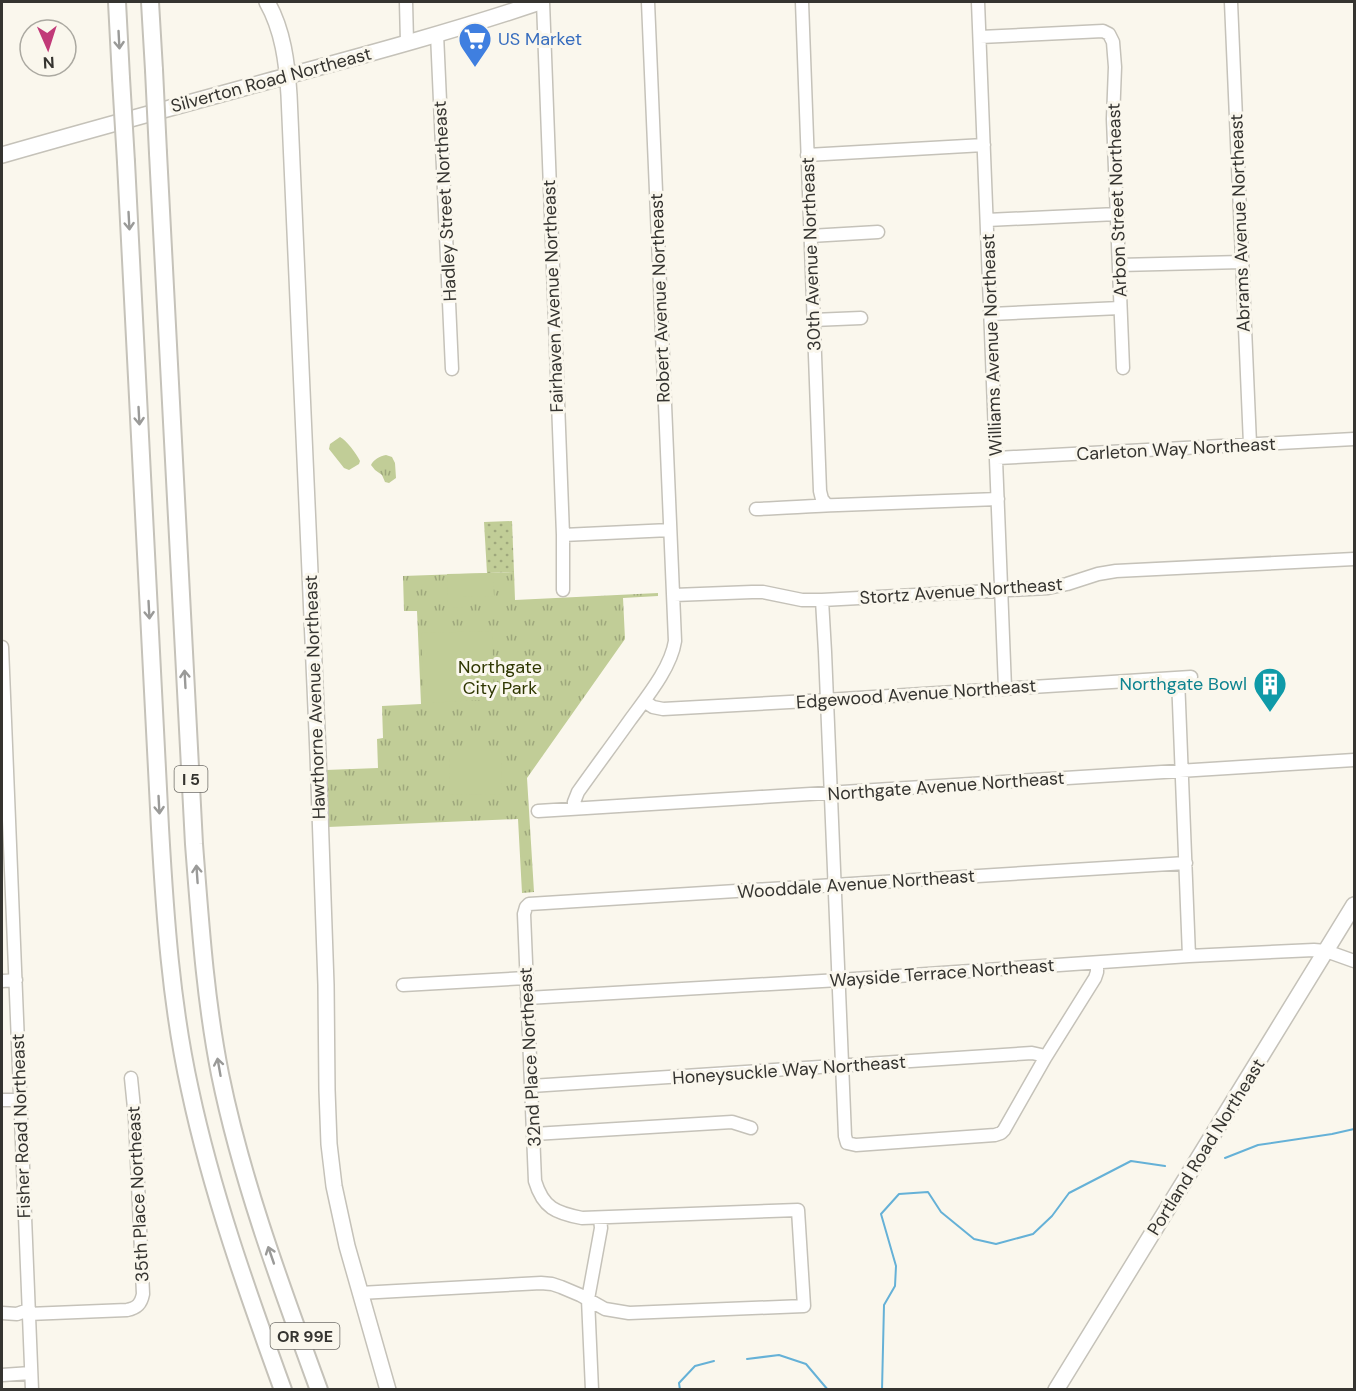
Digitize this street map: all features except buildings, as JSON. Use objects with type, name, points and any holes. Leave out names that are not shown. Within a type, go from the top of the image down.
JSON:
[{"type":"highway","name":"I 5","points":[[117,2],[160,828],[172,981],[190,1089],[210,1170],[240,1268],[284,1389]]},
{"type":"highway","name":"I 5","points":[[150,2],[192,810],[204,965],[224,1091],[246,1178],[280,1283],[319,1389]]},
{"type":"highway","name":"OR 99E","points":[[280,1283],[328,1389]]},
{"type":"main road","name":"Hawthorne Avenue Northeast","points":[[267,2],[279,31],[288,76],[318,754],[329,1144],[336,1195],[347,1246],[388,1389]]},
{"type":"main road","name":"Silverton Road Northeast","points":[[2,155],[353,59],[542,2]]},
{"type":"main road","name":"Portland Road Northeast","points":[[1056,1389],[1354,905]]},
{"type":"street","points":[[406,2],[407,42]]},
{"type":"street","name":"Fairhaven Avenue Northeast","points":[[542,2],[563,535],[563,590]]},
{"type":"street","name":"Robert Avenue Northeast","points":[[574,809],[578,792],[644,701],[674,652],[674,595],[648,2]]},
{"type":"street","name":"30th Avenue Northeast","points":[[802,2],[820,491],[827,505]]},
{"type":"street","name":"Williams Avenue Northeast","points":[[978,2],[1005,688]]},
{"type":"street","name":"Abrams Avenue Northeast","points":[[1231,2],[1250,444]]},
{"type":"street","name":"Arbon Street Northeast","points":[[980,37],[1103,31],[1109,34],[1113,42],[1115,67],[1113,119],[1123,368]]},
{"type":"street","name":"Hadley Street Northeast","points":[[437,34],[452,369]]},
{"type":"street","points":[[807,155],[984,145]]},
{"type":"street","points":[[987,220],[1117,214]]},
{"type":"street","points":[[810,236],[879,232]]},
{"type":"street","points":[[1119,265],[1242,262]]},
{"type":"street","points":[[991,314],[1120,309]]},
{"type":"street","points":[[813,320],[861,318]]},
{"type":"street","name":"Carleton Way Northeast","points":[[997,458],[1354,439]]},
{"type":"street","points":[[756,509],[998,499]]},
{"type":"street","points":[[563,535],[670,530]]},
{"type":"street","name":"Stortz Avenue Northeast","points":[[674,595],[752,592],[802,600],[822,600],[1002,591],[1057,586],[1116,571],[1354,559]]},
{"type":"street","points":[[822,600],[845,1136],[848,1143],[856,1145],[1001,1133],[1095,978],[1097,963]]},
{"type":"street","name":"Fisher Road Northeast","points":[[2,647],[6,879],[16,980],[32,1389]]},
{"type":"street","name":"Edgewood Avenue Northeast","points":[[644,701],[658,709],[1191,676]]},
{"type":"street","points":[[1178,678],[1189,956]]},
{"type":"street","name":"Northgate Avenue Northeast","points":[[538,811],[1354,760]]},
{"type":"street","name":"Wooddale Avenue Northeast","points":[[526,907],[539,903],[1185,863]]},
{"type":"street","name":"32nd Place Northeast","points":[[526,907],[524,914],[526,978],[535,1181],[538,1192],[547,1205],[567,1215],[600,1218]]},
{"type":"street","name":"Wayside Terrace Northeast","points":[[527,998],[1314,950],[1326,951],[1354,962]]},
{"type":"street","points":[[403,985],[526,978]]},
{"type":"street","points":[[2,981],[16,980]]},
{"type":"street","name":"Honeysuckle Way Northeast","points":[[531,1086],[1032,1053],[1045,1058]]},
{"type":"street","name":"35th Place Northeast","points":[[28,1312],[127,1310],[138,1306],[141,1301],[143,1294],[131,1078]]},
{"type":"street","points":[[2,1100],[20,1100]]},
{"type":"street","points":[[534,1134],[732,1122],[752,1128]]},
{"type":"street","points":[[360,1293],[541,1283],[561,1287],[588,1299],[605,1308],[629,1313],[804,1306],[798,1210],[600,1218],[601,1228],[588,1299],[592,1389]]},
{"type":"street","points":[[2,1313],[28,1312]]},
{"type":"street","points":[[2,1375],[31,1373]]},
{"type":"green space","points":[[340,437],[346,441],[360,461],[349,470],[344,468],[329,449],[330,444]]},
{"type":"green space","points":[[386,455],[392,457],[395,463],[396,478],[389,483],[385,482],[382,475],[371,465],[377,458]]},
{"type":"green space","points":[[512,521],[514,572],[487,573],[484,522]]},
{"type":"green space","name":"Northgate City Park","points":[[514,572],[515,600],[658,593],[658,596],[623,598],[625,639],[527,778],[534,892],[522,893],[518,819],[328,827],[326,770],[378,768],[377,739],[383,738],[382,706],[421,704],[417,611],[404,611],[403,576]]},
{"type":"green space","points":[[493,573],[494,596],[463,597],[463,607],[448,608],[447,574]]},
{"type":"green space","points":[[492,631],[494,699],[428,703],[424,698],[421,633]]},
{"type":"green space","points":[[449,748],[501,748],[502,794],[450,795]]},
{"type":"waterway","points":[[1225,1158],[1258,1145],[1354,1129]]},
{"type":"waterway","points":[[882,1390],[884,1305],[895,1286],[896,1266],[881,1214],[899,1194],[928,1192],[941,1212],[974,1239],[996,1244],[1033,1234],[1052,1216],[1069,1193],[1131,1161],[1165,1166]]},
{"type":"waterway","points":[[747,1359],[779,1355],[806,1364],[828,1390]]},
{"type":"waterway","points":[[680,1390],[679,1383],[695,1366],[714,1361]]},
{"type":"place","name":"US Market","points":[[475,68]]},
{"type":"place","name":"Northgate Bowl","points":[[1270,713]]}]
